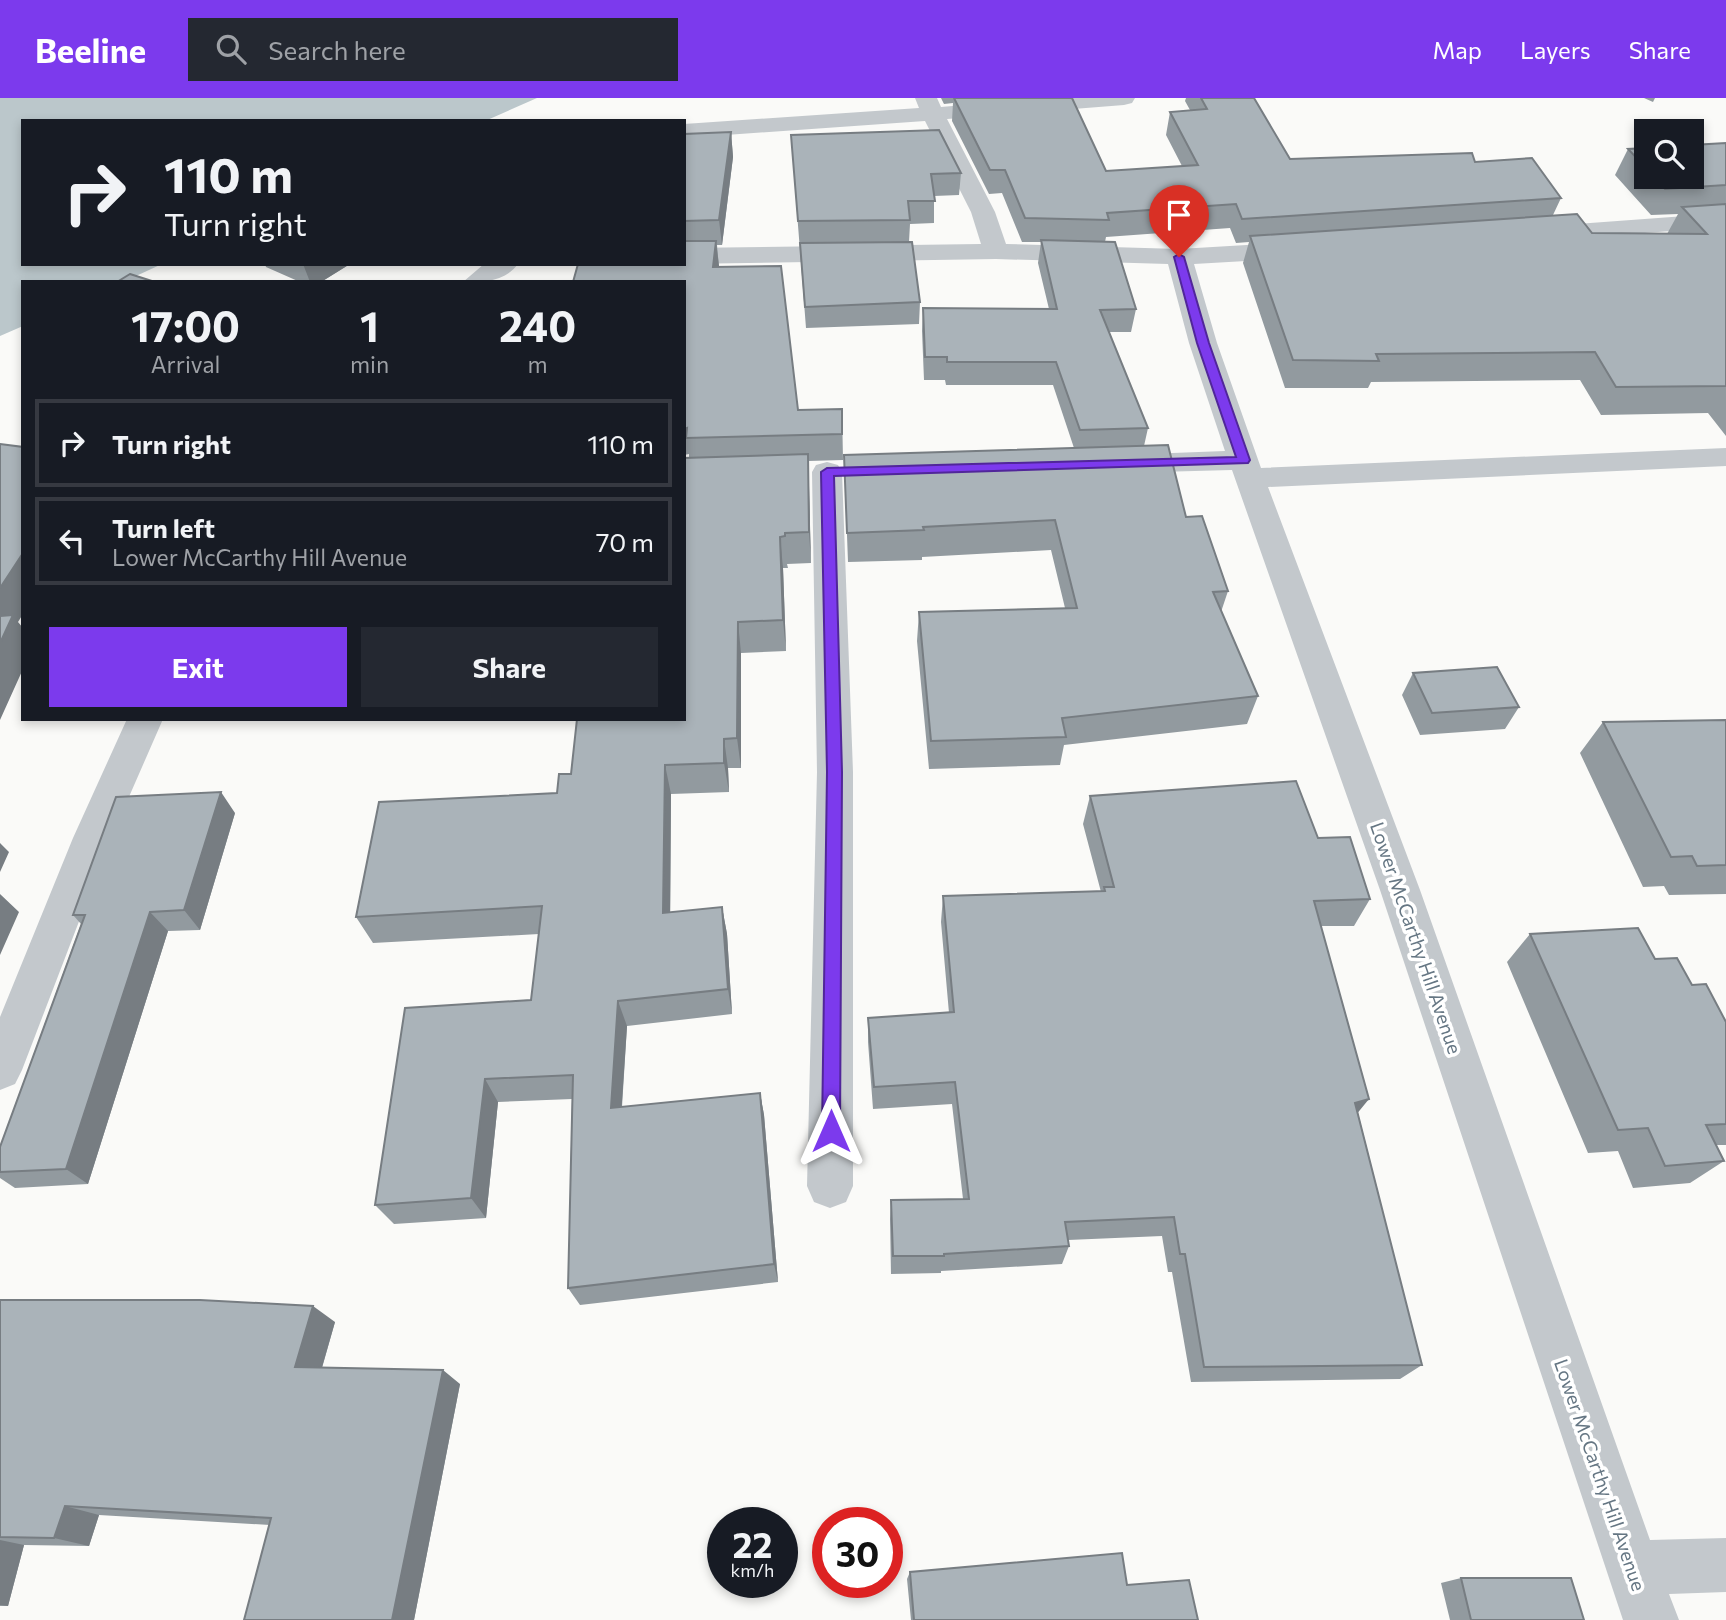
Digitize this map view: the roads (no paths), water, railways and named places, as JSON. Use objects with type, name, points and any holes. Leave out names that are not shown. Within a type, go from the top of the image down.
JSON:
[{"type":"street","points":[[686,131],[930,106],[1124,98]]},
{"type":"street","points":[[930,106],[983,212],[996,251]]},
{"type":"street","points":[[1511,236],[1726,220]]},
{"type":"street","points":[[686,256],[1065,251],[1179,257],[1318,248]]},
{"type":"street","name":"Lower McCarthy Hill Avenue","points":[[1179,257],[1203,343],[1405,903],[1651,1620]]},
{"type":"street","points":[[478,280],[501,266]]},
{"type":"street","points":[[1086,466],[1247,469],[1726,457]]},
{"type":"street","points":[[828,472],[835,772],[830,1186]]},
{"type":"street","points":[[0,1070],[92,838],[144,721]]},
{"type":"street","points":[[1631,1568],[1726,1564]]}]
